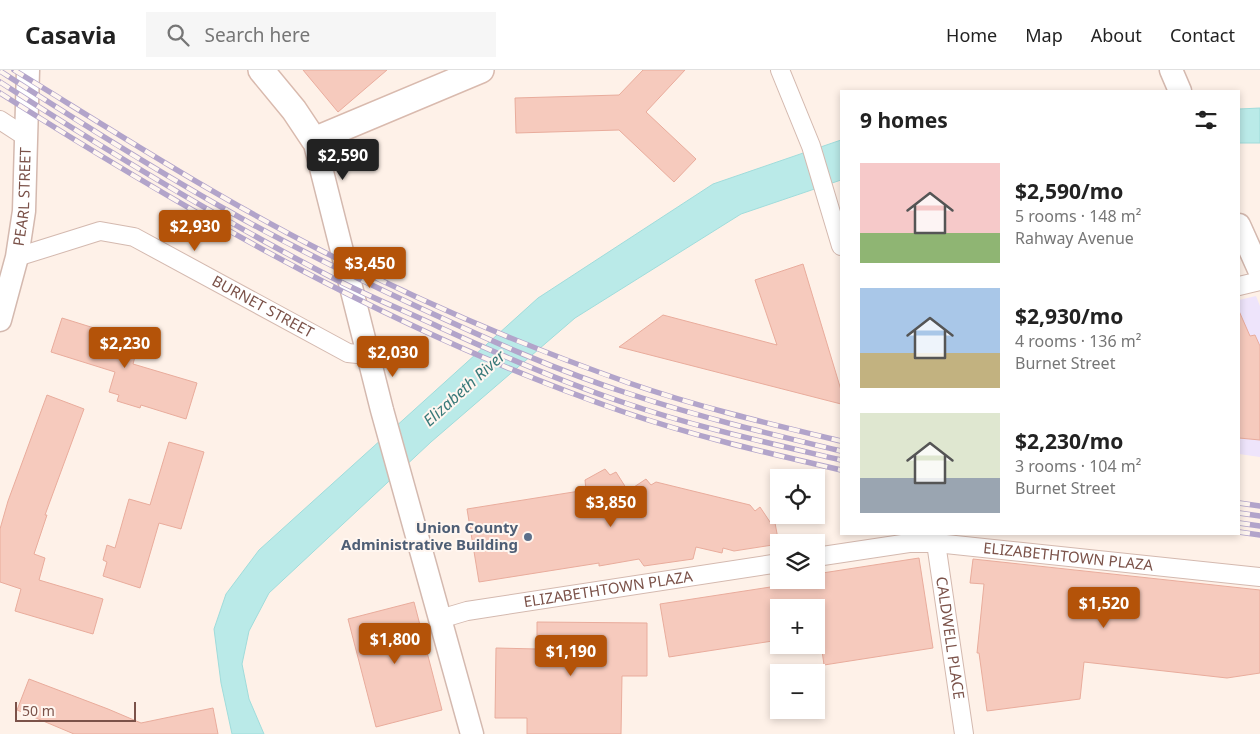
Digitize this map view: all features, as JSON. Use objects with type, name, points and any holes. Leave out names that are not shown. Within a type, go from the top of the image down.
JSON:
[{"type":"main road","points":[[261,70],[294,110],[314,140],[480,70]]},
{"type":"street","name":"PEARL STREET","points":[[0,320],[17,257],[24,211],[28,70]]},
{"type":"street","points":[[780,70],[811,146],[840,243]]},
{"type":"street","points":[[1171,70],[1180,90]]},
{"type":"street","points":[[0,120],[26,137]]},
{"type":"street","points":[[314,140],[367,355],[472,734]]},
{"type":"street","points":[[1240,227],[1260,272]]},
{"type":"street","name":"BURNET STREET","points":[[17,257],[100,231],[134,237],[348,353],[367,355]]},
{"type":"street","points":[[1240,286],[1260,281]]},
{"type":"street","name":"ELIZABETHTOWN PLAZA","points":[[825,556],[909,543],[936,544],[1260,577]]},
{"type":"street","name":"CALDWELL PLACE","points":[[936,544],[964,734]]},
{"type":"street","name":"ELIZABETHTOWN PLAZA","points":[[440,619],[466,611],[770,564]]},
{"type":"shaded area","points":[[1256,296],[1260,306],[1260,457],[1240,454],[1240,300]]},
{"type":"water","points":[[1260,108],[1260,143],[1240,143],[1240,109]]},
{"type":"water","name":"Elizabeth River","points":[[840,140],[840,180],[741,214],[575,318],[431,442],[269,593],[249,631],[242,664],[249,699],[264,734],[232,734],[221,683],[214,629],[226,594],[259,550],[538,298],[713,184]]},
{"type":"building","points":[[303,70],[387,70],[338,112]]},
{"type":"building","points":[[643,70],[685,70],[646,112],[696,159],[674,182],[619,130],[516,133],[515,98],[619,95]]},
{"type":"building","points":[[803,264],[840,387],[840,404],[619,347],[663,315],[777,345],[755,280]]},
{"type":"building","points":[[1240,313],[1250,336],[1255,335],[1260,346],[1260,440],[1240,438]]},
{"type":"building","points":[[62,318],[139,342],[133,364],[197,383],[186,419],[141,405],[140,408],[117,401],[119,395],[109,392],[115,372],[51,352]]},
{"type":"building","points":[[47,395],[84,409],[45,515],[47,515],[34,554],[45,558],[39,580],[103,599],[93,634],[15,611],[21,589],[0,582],[0,529],[8,501]]},
{"type":"building","points":[[169,442],[204,452],[181,529],[159,523],[140,588],[103,576],[107,562],[103,560],[107,545],[115,548],[129,499],[150,505]]},
{"type":"building","points":[[605,469],[610,475],[616,472],[628,491],[646,479],[651,485],[656,482],[750,505],[755,511],[760,507],[770,524],[775,524],[777,534],[770,534],[770,545],[734,551],[723,548],[722,553],[696,547],[693,559],[644,566],[639,559],[599,566],[599,563],[479,582],[467,509],[586,490],[585,480]]},
{"type":"building","points":[[919,558],[933,648],[825,665],[822,654],[825,654],[825,599],[770,599],[770,641],[669,657],[660,604],[770,587],[770,589],[825,589],[825,573]]},
{"type":"building","points":[[973,559],[1260,590],[1260,673],[1227,678],[1084,662],[1080,699],[987,711],[979,653],[977,653],[984,584],[970,583]]},
{"type":"building","points":[[414,602],[442,710],[376,727],[348,619]]},
{"type":"building","points":[[537,622],[647,623],[647,676],[622,676],[621,734],[527,734],[527,718],[495,718],[496,648],[537,649]]},
{"type":"building","points":[[29,679],[141,723],[213,708],[218,734],[74,734],[17,710]]},
{"type":"railway","points":[[14,70],[243,209],[359,270],[435,305],[551,354],[655,392],[734,415],[840,441]]},
{"type":"railway","points":[[0,71],[138,158],[247,221],[344,272],[470,331],[549,365],[630,394],[708,418],[840,451]]},
{"type":"railway","points":[[0,82],[203,207],[287,254],[370,296],[508,358],[601,395],[678,420],[840,460]]},
{"type":"railway","points":[[0,93],[149,185],[301,270],[379,310],[458,346],[539,380],[648,420],[730,444],[840,470]]},
{"type":"railway","points":[[1240,503],[1260,506]]},
{"type":"railway","points":[[1240,513],[1260,516]]},
{"type":"railway","points":[[1240,523],[1260,526]]},
{"type":"railway","points":[[1240,532],[1260,535]]},
{"type":"place","name":"Union County Administrative Building","points":[[528,537]]}]
